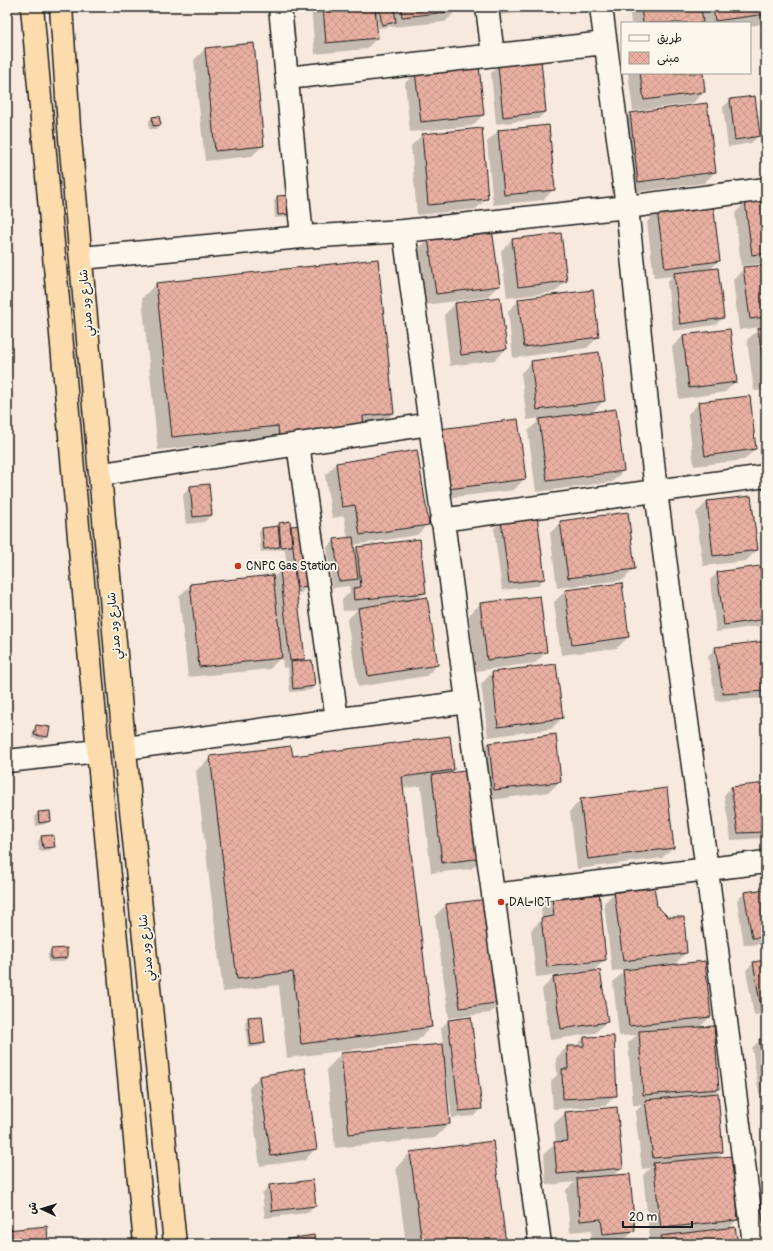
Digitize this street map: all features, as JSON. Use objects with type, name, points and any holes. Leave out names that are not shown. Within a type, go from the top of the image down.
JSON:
[{"type":"highway","points":[[32,7],[98,751],[145,1244]]},
{"type":"highway","name":"شارع ود مدني","points":[[60,7],[69,127],[126,748],[174,1244]]},
{"type":"street","points":[[280,7],[302,237]]},
{"type":"street","points":[[487,7],[494,55]]},
{"type":"street","points":[[601,7],[627,207],[656,492],[707,870],[754,1244]]},
{"type":"street","points":[[287,78],[605,43]]},
{"type":"street","points":[[82,258],[302,237],[404,231],[627,207],[766,189]]},
{"type":"street","points":[[404,231],[430,424],[441,520],[540,1244]]},
{"type":"street","points":[[102,474],[430,424]]},
{"type":"street","points":[[298,444],[337,719]]},
{"type":"street","points":[[441,520],[766,476]]},
{"type":"street","points":[[126,748],[467,702]]},
{"type":"street","points":[[7,761],[98,751]]},
{"type":"street","points":[[493,895],[766,862]]},
{"type":"building","points":[[323,7],[375,7],[378,38],[326,43]]},
{"type":"building","points":[[379,7],[394,7],[396,22],[382,25]]},
{"type":"building","points":[[401,7],[456,7],[457,11],[402,17]]},
{"type":"building","points":[[641,7],[701,7],[703,22],[643,22]]},
{"type":"building","points":[[713,7],[766,7],[766,14],[715,21]]},
{"type":"building","points":[[254,43],[264,146],[215,151],[205,48]]},
{"type":"building","points":[[541,60],[546,112],[503,117],[498,65]]},
{"type":"building","points":[[479,65],[484,115],[421,122],[415,71]]},
{"type":"building","points":[[640,74],[703,74],[705,92],[644,100]]},
{"type":"building","points":[[755,96],[760,136],[735,140],[730,99]]},
{"type":"building","points":[[707,103],[716,172],[638,182],[630,113]]},
{"type":"building","points":[[159,116],[161,125],[153,126],[152,117]]},
{"type":"building","points":[[549,125],[555,190],[504,195],[498,130]]},
{"type":"building","points":[[482,128],[488,199],[428,205],[422,134]]},
{"type":"building","points":[[290,195],[290,214],[278,215],[277,196]]},
{"type":"building","points":[[766,199],[766,253],[752,255],[745,201]]},
{"type":"building","points":[[713,203],[720,261],[665,268],[657,210]]},
{"type":"building","points":[[492,229],[500,286],[436,294],[428,237]]},
{"type":"building","points":[[561,233],[567,281],[518,287],[512,239]]},
{"type":"building","points":[[378,259],[394,413],[363,416],[364,429],[279,438],[278,426],[172,437],[156,283]]},
{"type":"building","points":[[766,265],[766,317],[750,319],[743,267]]},
{"type":"building","points":[[718,268],[724,318],[680,324],[674,273]]},
{"type":"building","points":[[593,290],[599,337],[524,347],[518,299]]},
{"type":"building","points":[[500,297],[507,349],[461,355],[455,303]]},
{"type":"building","points":[[766,327],[766,381],[765,381],[758,328]]},
{"type":"building","points":[[730,329],[737,382],[689,388],[683,335]]},
{"type":"building","points":[[599,352],[605,401],[537,410],[531,361]]},
{"type":"building","points":[[750,396],[756,449],[705,456],[698,402]]},
{"type":"building","points":[[616,409],[624,471],[547,481],[539,419]]},
{"type":"building","points":[[518,419],[526,479],[448,489],[440,429]]},
{"type":"building","points":[[417,450],[429,525],[360,535],[355,505],[342,507],[336,463]]},
{"type":"building","points":[[209,484],[212,515],[193,517],[190,486]]},
{"type":"building","points":[[751,496],[758,550],[713,556],[707,501]]},
{"type":"building","points":[[628,512],[635,569],[568,578],[560,521]]},
{"type":"building","points":[[537,515],[545,579],[509,583],[501,520]]},
{"type":"building","points":[[290,521],[292,546],[281,547],[279,523]]},
{"type":"building","points":[[303,525],[309,586],[297,587],[291,526]]},
{"type":"building","points":[[278,526],[280,547],[264,549],[262,528]]},
{"type":"building","points":[[353,537],[358,579],[339,581],[334,539]]},
{"type":"building","points":[[420,539],[426,593],[354,600],[353,588],[361,587],[357,547]]},
{"type":"building","points":[[760,566],[766,619],[724,625],[717,572]]},
{"type":"building","points":[[294,568],[305,659],[290,661],[280,570]]},
{"type":"building","points":[[273,575],[282,658],[199,667],[190,584]]},
{"type":"building","points":[[622,583],[629,637],[572,645],[565,590]]},
{"type":"building","points":[[540,596],[547,652],[487,660],[480,603]]},
{"type":"building","points":[[427,597],[438,665],[368,676],[358,608]]},
{"type":"building","points":[[766,641],[766,691],[723,694],[715,647]]},
{"type":"building","points":[[312,660],[315,686],[293,689],[291,662]]},
{"type":"building","points":[[556,664],[563,718],[498,727],[492,672]]},
{"type":"building","points":[[36,725],[50,727],[48,737],[34,735]]},
{"type":"building","points":[[556,734],[561,782],[494,790],[489,743]]},
{"type":"building","points":[[450,736],[454,770],[402,777],[432,1027],[301,1044],[293,972],[237,979],[210,756],[291,746],[293,756]]},
{"type":"building","points":[[473,770],[483,858],[442,863],[432,775]]},
{"type":"building","points":[[766,783],[766,832],[738,833],[731,787]]},
{"type":"building","points":[[667,788],[674,848],[588,859],[580,799]]},
{"type":"building","points":[[50,811],[51,821],[39,823],[38,812]]},
{"type":"building","points":[[53,835],[55,847],[43,848],[41,836]]},
{"type":"building","points":[[654,886],[657,906],[668,917],[684,917],[687,953],[623,961],[614,891]]},
{"type":"building","points":[[766,889],[766,937],[752,938],[744,892]]},
{"type":"building","points":[[599,891],[606,960],[547,967],[541,918],[554,916],[552,897]]},
{"type":"building","points":[[489,899],[502,1002],[460,1008],[446,904]]},
{"type":"building","points":[[67,948],[67,958],[51,959],[51,949]]},
{"type":"building","points":[[766,960],[766,1008],[761,1008],[753,962]]},
{"type":"building","points":[[705,961],[711,1017],[629,1026],[623,970]]},
{"type":"building","points":[[600,970],[608,1022],[561,1029],[553,977]]},
{"type":"building","points":[[262,1016],[265,1043],[251,1045],[248,1017]]},
{"type":"building","points":[[471,1017],[482,1109],[459,1111],[448,1020]]},
{"type":"building","points":[[714,1026],[719,1089],[643,1095],[639,1031]]},
{"type":"building","points":[[614,1036],[617,1096],[563,1099],[562,1069],[568,1069],[567,1046],[584,1046],[584,1037]]},
{"type":"building","points":[[759,1039],[766,1039],[766,1083]]},
{"type":"building","points":[[443,1044],[450,1124],[349,1134],[341,1053]]},
{"type":"building","points":[[305,1068],[317,1149],[271,1156],[259,1076]]},
{"type":"building","points":[[718,1093],[723,1152],[653,1158],[645,1100]]},
{"type":"building","points":[[617,1107],[623,1168],[557,1174],[554,1142],[568,1141],[565,1112]]},
{"type":"building","points":[[493,1141],[506,1244],[422,1244],[410,1152]]},
{"type":"building","points":[[733,1156],[738,1220],[661,1228],[653,1163]]},
{"type":"building","points":[[630,1174],[635,1231],[603,1234],[601,1219],[580,1221],[577,1178]]},
{"type":"building","points":[[313,1180],[316,1206],[272,1211],[269,1185]]},
{"type":"building","points":[[47,1226],[48,1244],[8,1244],[7,1230]]},
{"type":"building","points":[[735,1227],[738,1244],[662,1244],[661,1236]]},
{"type":"building","points":[[314,1235],[315,1244],[276,1244],[276,1241]]},
{"type":"place","name":"CNPC Gas Station","points":[[238,566]]},
{"type":"place","name":"DAL ICT","points":[[501,902]]}]
